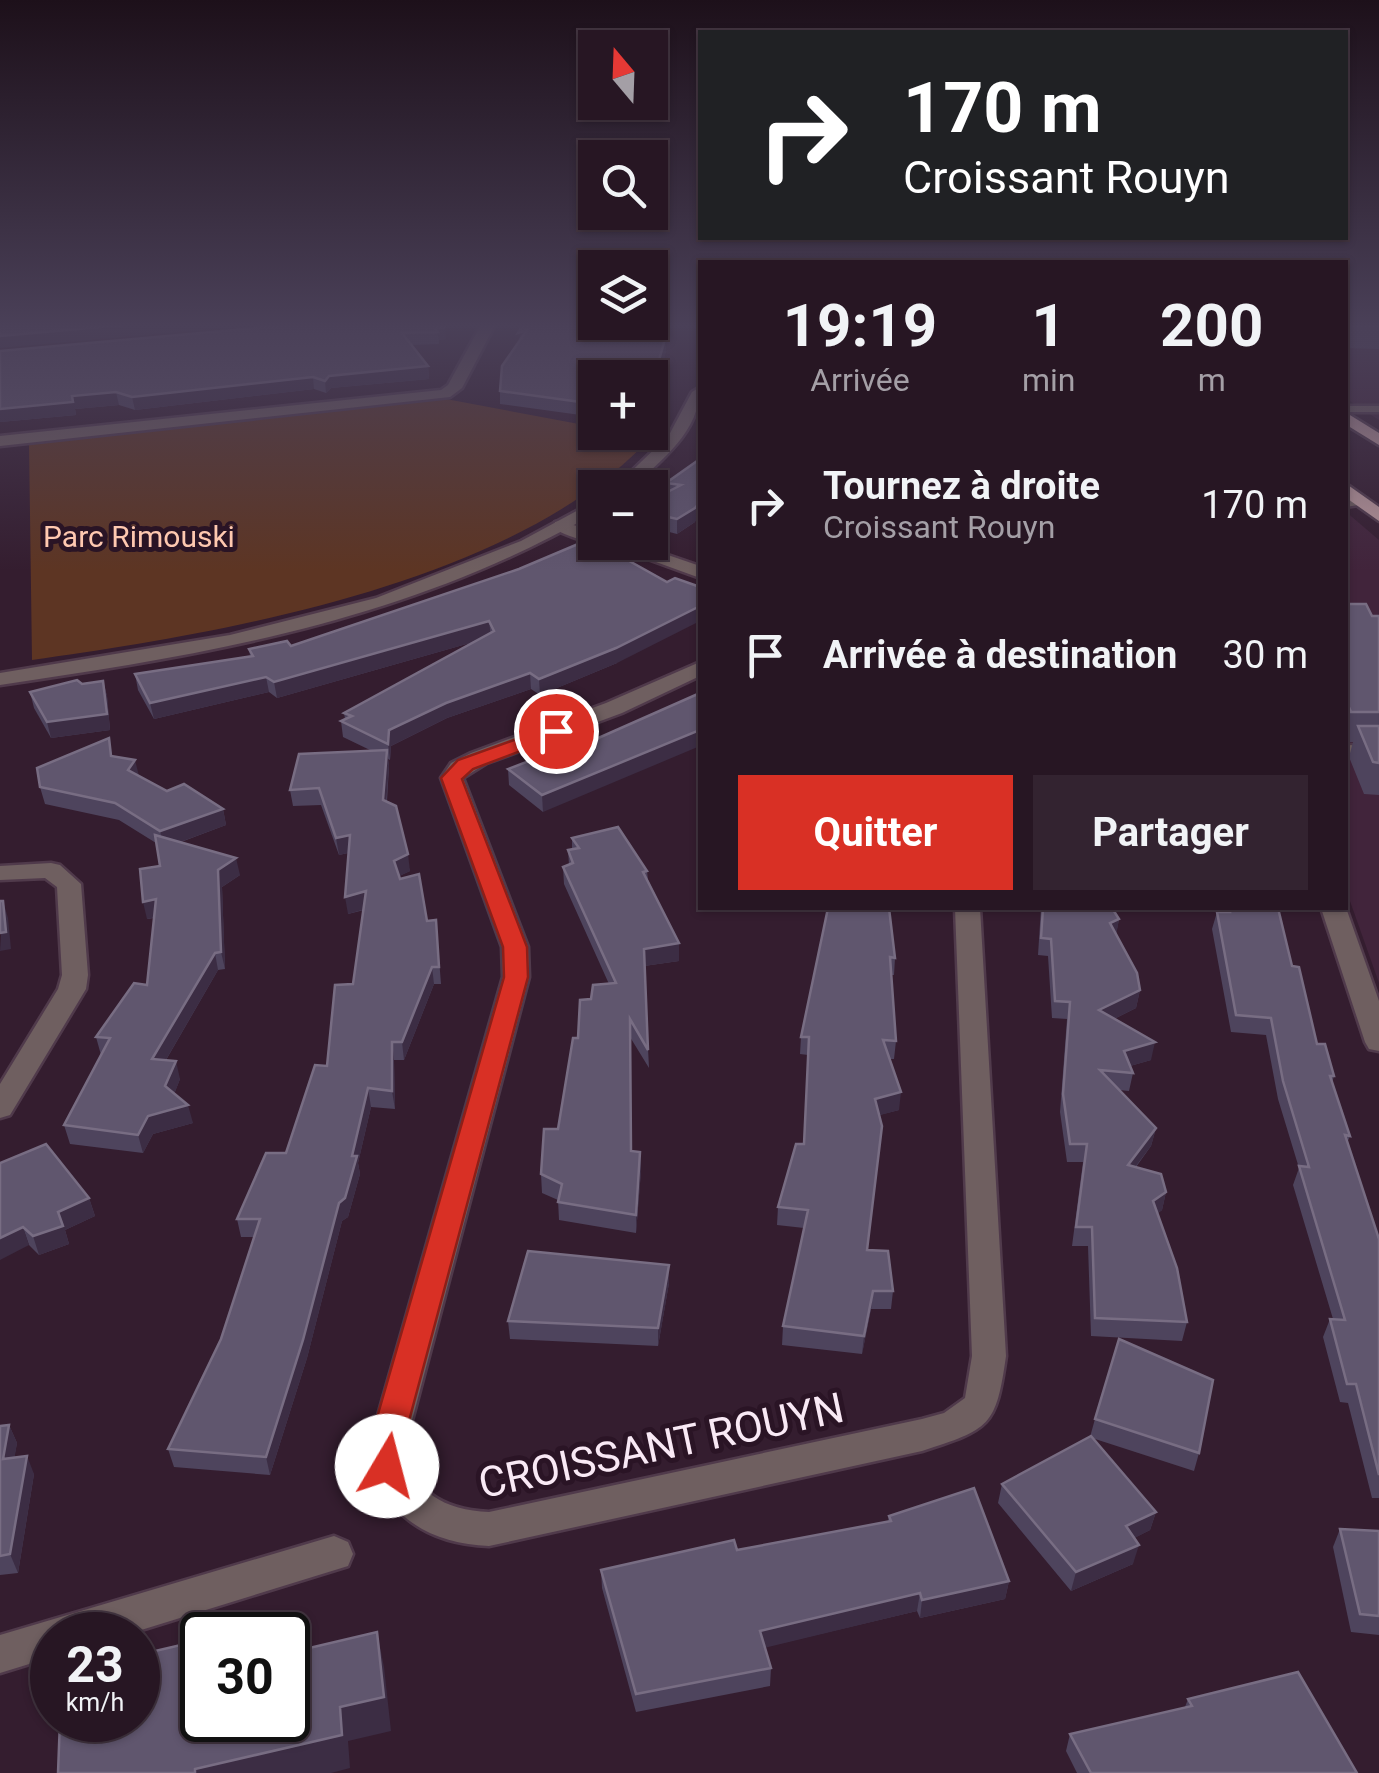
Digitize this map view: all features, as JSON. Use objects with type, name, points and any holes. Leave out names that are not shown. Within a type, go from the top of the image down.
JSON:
[{"type":"main road","points":[[1348,419],[1379,440]]},
{"type":"main road","points":[[1354,503],[1379,516]]},
{"type":"street","points":[[0,441],[337,406]]},
{"type":"street","points":[[641,470],[676,437],[693,406]]},
{"type":"street","points":[[0,679],[198,647],[346,612],[455,575],[578,516]]},
{"type":"street","points":[[562,526],[578,532]]},
{"type":"street","points":[[664,560],[698,571]]},
{"type":"street","name":"CROISSANT ROUYN","points":[[698,669],[602,713],[480,758],[454,774],[456,799],[517,964],[512,996],[390,1434],[387,1466],[404,1498],[460,1527],[489,1529],[922,1434],[954,1425],[981,1406],[989,1356],[967,910]]},
{"type":"street","points":[[0,873],[51,870],[69,884],[74,975],[72,989],[0,1108]]},
{"type":"street","points":[[1335,910],[1379,1042]]},
{"type":"street","points":[[139,1612],[334,1554]]},
{"type":"street","points":[[0,1654],[30,1645]]},
{"type":"lane","points":[[1348,409],[1379,409]]},
{"type":"lane","points":[[1348,750],[1379,750]]},
{"type":"shaded area","points":[[1357,406],[1379,406],[1379,420]]},
{"type":"shaded area","points":[[1348,514],[1379,540],[1379,983],[1348,895]]},
{"type":"green space","name":"Parc Rimouski","points":[[382,406],[482,406],[578,424],[578,450],[636,450],[614,470],[578,470],[578,497],[528,528],[449,564],[364,593],[277,616],[32,660],[29,443]]},
{"type":"building","points":[[698,460],[698,504],[677,519],[668,517],[668,492],[681,485],[668,482]]},
{"type":"building","points":[[578,544],[578,560],[628,560],[667,582],[675,578],[698,586],[698,607],[616,648],[539,679],[530,673],[446,703],[389,730],[388,744],[341,721],[352,716],[344,713],[494,631],[489,621],[274,682],[266,677],[150,703],[135,674],[253,656],[249,649],[287,641],[291,646],[519,569]]},
{"type":"building","points":[[1348,604],[1366,604],[1372,616],[1379,616],[1379,712],[1351,712]]},
{"type":"building","points":[[77,680],[82,684],[103,681],[107,714],[47,722],[30,692]]},
{"type":"building","points":[[698,694],[698,731],[542,795],[508,769],[563,748],[569,751]]},
{"type":"building","points":[[1358,726],[1379,726],[1379,763],[1373,762]]},
{"type":"building","points":[[109,738],[111,756],[135,760],[128,770],[167,791],[184,784],[223,809],[160,831],[115,803],[40,787],[37,768]]},
{"type":"building","points":[[387,750],[383,800],[396,806],[408,854],[394,861],[400,879],[419,874],[427,921],[436,920],[439,967],[432,967],[402,1042],[392,1042],[392,1091],[368,1088],[352,1156],[357,1156],[345,1198],[339,1203],[303,1340],[266,1457],[168,1449],[221,1339],[260,1219],[237,1219],[266,1153],[286,1153],[315,1065],[327,1066],[335,985],[353,984],[366,891],[345,897],[350,835],[336,838],[319,788],[290,790],[299,754]]},
{"type":"building","points":[[618,827],[647,871],[643,872],[679,943],[644,949],[648,1050],[630,1019],[631,1151],[640,1152],[636,1215],[558,1202],[562,1184],[541,1174],[544,1129],[558,1129],[573,1038],[578,1038],[580,1000],[591,999],[593,985],[616,983],[563,867],[573,863],[568,850],[579,848],[572,838]]},
{"type":"building","points":[[155,835],[236,858],[218,870],[221,952],[215,953],[152,1059],[176,1061],[165,1086],[188,1105],[148,1116],[138,1135],[64,1125],[110,1038],[96,1037],[134,983],[147,985],[156,899],[143,902],[140,869],[160,866]]},
{"type":"building","points":[[0,901],[6,932],[0,933]]},
{"type":"building","points":[[828,910],[889,910],[895,958],[890,957],[896,1041],[883,1040],[901,1092],[875,1099],[882,1126],[867,1250],[888,1251],[893,1291],[873,1291],[864,1336],[783,1326],[808,1210],[778,1207],[796,1144],[804,1144],[809,1037],[801,1037]]},
{"type":"building","points":[[1043,910],[1113,910],[1119,919],[1110,923],[1137,973],[1140,990],[1099,1010],[1155,1042],[1124,1051],[1133,1073],[1100,1070],[1156,1128],[1128,1165],[1161,1174],[1166,1192],[1153,1201],[1177,1268],[1187,1322],[1095,1318],[1092,1227],[1076,1227],[1087,1144],[1070,1144],[1063,1094],[1070,1002],[1055,1001],[1051,939],[1041,938]]},
{"type":"building","points":[[1278,910],[1292,966],[1299,967],[1317,1044],[1325,1044],[1334,1076],[1330,1076],[1350,1136],[1345,1135],[1379,1239],[1379,1475],[1356,1384],[1347,1384],[1330,1319],[1345,1320],[1299,1166],[1309,1167],[1283,1081],[1271,1018],[1236,1015],[1217,912]]},
{"type":"building","points":[[46,1144],[89,1198],[58,1212],[63,1226],[33,1236],[23,1227],[0,1238],[0,1163]]},
{"type":"building","points":[[528,1251],[669,1265],[658,1328],[508,1321]]},
{"type":"building","points":[[1119,1339],[1213,1380],[1199,1453],[1095,1419]]},
{"type":"building","points":[[9,1425],[3,1459],[27,1456],[10,1554],[0,1556],[0,1426]]},
{"type":"building","points":[[1091,1436],[1156,1512],[1126,1526],[1139,1545],[1076,1572],[1002,1484]]},
{"type":"building","points":[[974,1488],[1009,1581],[922,1600],[920,1593],[760,1631],[771,1668],[636,1694],[601,1570],[734,1540],[737,1550],[891,1521],[889,1516]]},
{"type":"building","points":[[1340,1529],[1379,1531],[1379,1616],[1360,1614]]},
{"type":"building","points":[[377,1632],[384,1697],[340,1707],[342,1735],[195,1769],[195,1773],[58,1773],[59,1742],[160,1742],[160,1650],[180,1645],[180,1742],[310,1742],[310,1648]]},
{"type":"building","points":[[1298,1672],[1357,1773],[1091,1773],[1070,1734],[1192,1706],[1188,1699]]},
{"type":"route","points":[[387,1466],[392,1421],[516,977],[515,947],[456,799],[452,778],[466,764],[556,731]]}]
